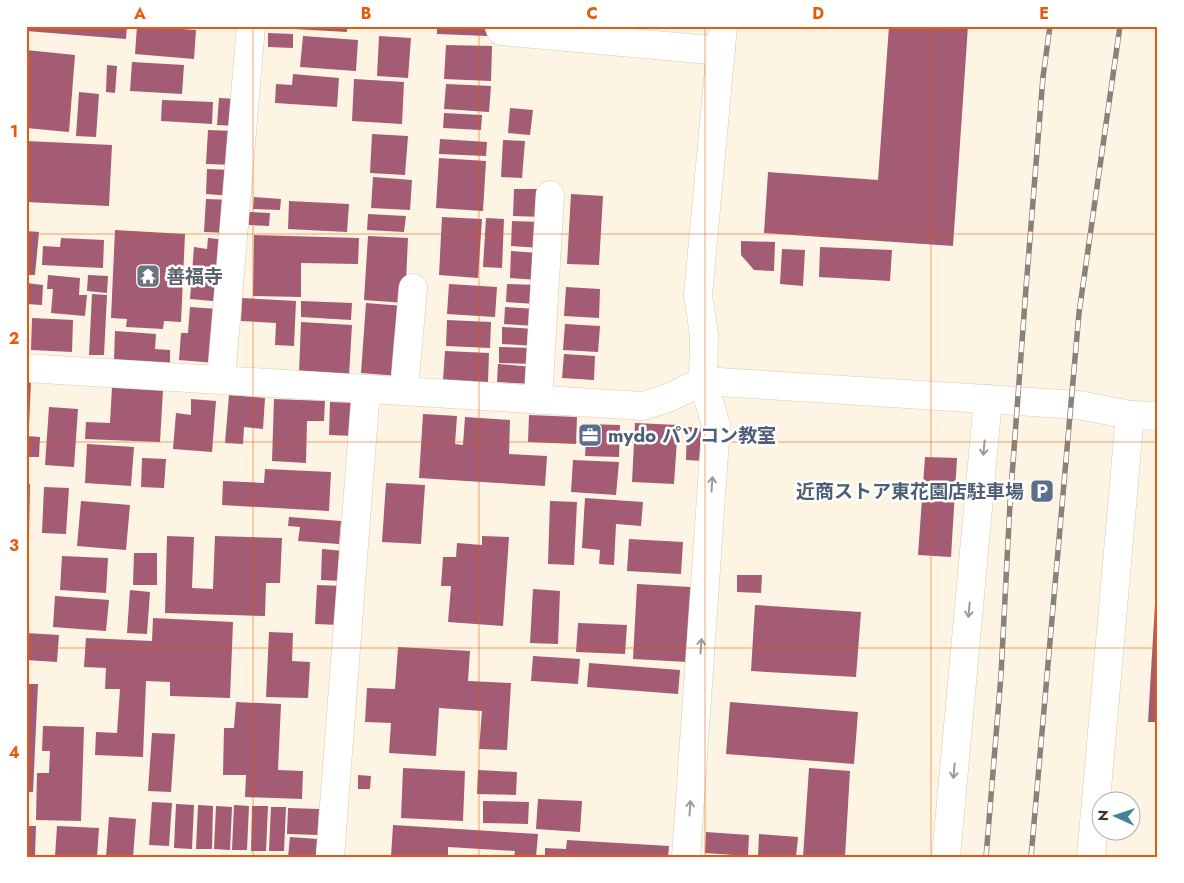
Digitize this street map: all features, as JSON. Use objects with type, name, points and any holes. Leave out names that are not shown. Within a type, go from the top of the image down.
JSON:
[{"type":"street","points":[[221,379],[251,26]]},
{"type":"street","points":[[499,26],[501,30],[722,39],[698,295],[704,334],[703,380],[716,424],[686,857]]},
{"type":"street","points":[[538,400],[550,195]]},
{"type":"street","points":[[404,390],[414,288]]},
{"type":"street","points":[[26,368],[643,406],[668,398],[703,380],[1079,405],[1130,415],[1158,416]]},
{"type":"street","points":[[330,857],[366,389]]},
{"type":"street","points":[[946,857],[988,399]]},
{"type":"street","points":[[1091,857],[1130,415]]},
{"type":"building","points":[[26,26],[127,26],[126,39],[26,31]]},
{"type":"building","points":[[137,26],[196,30],[194,59],[135,54]]},
{"type":"building","points":[[277,26],[347,26],[347,32],[276,28]]},
{"type":"building","points":[[437,26],[488,26],[488,36],[437,34]]},
{"type":"building","points":[[889,26],[968,26],[953,246],[764,233],[768,172],[878,180]]},
{"type":"building","points":[[268,33],[293,34],[293,48],[268,47]]},
{"type":"building","points":[[303,36],[358,40],[356,71],[300,67]]},
{"type":"building","points":[[379,36],[411,38],[408,78],[377,76]]},
{"type":"building","points":[[446,45],[492,46],[491,81],[444,79]]},
{"type":"building","points":[[26,50],[75,55],[69,132],[26,128]]},
{"type":"building","points":[[132,62],[184,65],[182,94],[130,91]]},
{"type":"building","points":[[107,65],[117,66],[115,93],[106,92]]},
{"type":"building","points":[[293,74],[339,78],[337,107],[275,103],[276,84],[292,85]]},
{"type":"building","points":[[354,79],[404,82],[402,124],[352,121]]},
{"type":"building","points":[[446,84],[491,86],[489,112],[444,109]]},
{"type":"building","points":[[79,92],[99,94],[96,137],[76,136]]},
{"type":"building","points":[[219,98],[239,99],[237,126],[217,125]]},
{"type":"building","points":[[162,100],[213,102],[212,124],[161,121]]},
{"type":"building","points":[[510,108],[533,110],[530,135],[508,133]]},
{"type":"building","points":[[444,113],[482,115],[481,130],[443,128]]},
{"type":"building","points":[[208,130],[235,131],[234,165],[206,164]]},
{"type":"building","points":[[372,134],[408,136],[405,175],[370,173]]},
{"type":"building","points":[[440,139],[487,142],[486,156],[439,154]]},
{"type":"building","points":[[503,140],[525,141],[522,178],[501,177]]},
{"type":"building","points":[[26,141],[112,145],[109,206],[26,202]]},
{"type":"building","points":[[439,158],[486,161],[483,211],[436,208]]},
{"type":"building","points":[[207,169],[232,170],[232,196],[206,194]]},
{"type":"building","points":[[373,177],[412,180],[410,210],[371,208]]},
{"type":"building","points":[[514,189],[545,189],[544,217],[513,216]]},
{"type":"building","points":[[571,194],[603,196],[599,265],[567,264]]},
{"type":"building","points":[[254,197],[281,199],[280,210],[253,209]]},
{"type":"building","points":[[206,199],[230,200],[229,233],[204,232]]},
{"type":"building","points":[[289,201],[349,204],[347,232],[288,229]]},
{"type":"building","points":[[249,212],[270,213],[269,226],[249,225]]},
{"type":"building","points":[[368,214],[406,216],[404,232],[367,230]]},
{"type":"building","points":[[442,217],[482,219],[478,278],[439,275]]},
{"type":"building","points":[[486,218],[504,219],[502,268],[483,267]]},
{"type":"building","points":[[512,221],[542,222],[541,248],[511,246]]},
{"type":"building","name":"善福寺","points":[[115,230],[185,234],[181,322],[164,321],[163,329],[126,327],[127,319],[111,318]]},
{"type":"building","points":[[26,231],[39,232],[35,275],[26,275]]},
{"type":"building","points":[[254,235],[359,238],[358,264],[301,263],[301,297],[253,296]]},
{"type":"building","points":[[368,236],[408,238],[405,303],[364,300]]},
{"type":"building","points":[[61,238],[104,240],[103,268],[42,265],[43,246],[60,247]]},
{"type":"building","points":[[208,238],[227,240],[223,302],[190,299],[194,247],[207,249]]},
{"type":"building","points":[[741,241],[775,242],[774,271],[754,270],[741,255]]},
{"type":"building","points":[[820,247],[892,250],[890,281],[819,277]]},
{"type":"building","points":[[782,249],[805,250],[803,286],[780,284]]},
{"type":"building","points":[[511,251],[539,253],[538,280],[510,278]]},
{"type":"building","points":[[48,275],[80,278],[79,295],[87,295],[85,316],[51,313],[53,289],[47,289]]},
{"type":"building","points":[[88,275],[108,276],[107,293],[87,291]]},
{"type":"building","points":[[26,283],[43,285],[42,305],[26,304]]},
{"type":"building","points":[[449,284],[497,287],[495,317],[447,314]]},
{"type":"building","points":[[507,284],[538,285],[537,304],[506,302]]},
{"type":"building","points":[[566,287],[600,289],[599,318],[564,316]]},
{"type":"building","points":[[92,294],[107,295],[104,355],[89,355]]},
{"type":"building","points":[[242,298],[296,301],[294,346],[275,345],[276,323],[241,321]]},
{"type":"building","points":[[301,301],[352,303],[351,320],[301,317]]},
{"type":"building","points":[[366,303],[404,306],[399,376],[361,373]]},
{"type":"building","points":[[190,307],[218,309],[215,363],[179,360],[181,333],[188,333]]},
{"type":"building","points":[[505,307],[536,309],[535,326],[504,324]]},
{"type":"building","points":[[32,318],[73,320],[72,352],[31,350]]},
{"type":"building","points":[[447,320],[491,322],[490,348],[446,346]]},
{"type":"building","points":[[301,322],[352,325],[349,376],[299,373]]},
{"type":"building","points":[[565,324],[600,326],[598,352],[563,350]]},
{"type":"building","points":[[502,327],[535,329],[535,346],[502,344]]},
{"type":"building","points":[[115,331],[156,334],[155,349],[170,350],[170,364],[114,360]]},
{"type":"building","points":[[499,347],[534,348],[533,364],[499,363]]},
{"type":"building","points":[[445,351],[489,353],[488,383],[443,380]]},
{"type":"building","points":[[564,354],[595,356],[594,380],[562,378]]},
{"type":"building","points":[[498,364],[533,367],[532,384],[497,382]]},
{"type":"building","points":[[26,382],[31,382],[29,426],[26,426]]},
{"type":"building","points":[[112,387],[163,390],[160,442],[85,439],[86,422],[110,423]]},
{"type":"building","points":[[229,395],[265,398],[263,429],[244,427],[243,444],[225,443]]},
{"type":"building","points":[[191,399],[216,401],[212,452],[173,449],[176,413],[191,415]]},
{"type":"building","points":[[274,399],[325,401],[324,421],[307,421],[306,463],[272,461]]},
{"type":"building","points":[[330,402],[356,403],[354,436],[329,435]]},
{"type":"building","points":[[49,407],[78,409],[74,467],[45,465]]},
{"type":"building","points":[[423,414],[457,416],[455,444],[463,445],[465,417],[510,420],[509,454],[547,456],[545,486],[419,478]]},
{"type":"building","points":[[529,415],[577,417],[576,444],[528,442]]},
{"type":"building","points":[[635,423],[678,425],[674,484],[632,482]]},
{"type":"building","points":[[587,424],[620,425],[619,457],[585,456]]},
{"type":"building","points":[[687,427],[705,428],[704,461],[686,460]]},
{"type":"building","points":[[26,436],[40,437],[39,457],[26,457]]},
{"type":"building","points":[[87,444],[134,447],[131,486],[85,483]]},
{"type":"building","points":[[925,457],[957,458],[951,557],[918,555]]},
{"type":"building","points":[[142,458],[166,459],[164,488],[141,487]]},
{"type":"building","points":[[573,460],[619,462],[616,495],[571,492]]},
{"type":"building","points":[[265,469],[331,472],[329,511],[222,505],[223,481],[264,483]]},
{"type":"building","points":[[386,483],[425,485],[421,544],[382,542]]},
{"type":"building","points":[[26,484],[30,484],[29,534],[26,534]]},
{"type":"building","points":[[44,487],[69,488],[66,534],[42,533]]},
{"type":"building","points":[[585,498],[643,502],[641,526],[616,524],[614,565],[599,564],[600,550],[582,548]]},
{"type":"building","points":[[81,501],[130,505],[126,550],[77,546]]},
{"type":"building","points":[[550,501],[577,502],[574,565],[548,564]]},
{"type":"building","points":[[289,517],[341,521],[339,544],[298,541],[300,527],[288,526]]},
{"type":"building","points":[[167,536],[194,537],[192,588],[213,589],[215,536],[282,538],[280,583],[266,583],[265,616],[165,613]]},
{"type":"building","points":[[482,536],[509,537],[503,626],[448,622],[451,586],[441,586],[443,557],[456,557],[457,543],[482,545]]},
{"type":"building","points":[[629,539],[683,542],[681,574],[627,571]]},
{"type":"building","points":[[322,549],[344,551],[342,581],[321,580]]},
{"type":"building","points":[[134,553],[157,553],[157,585],[133,585]]},
{"type":"building","points":[[62,556],[108,558],[106,593],[60,590]]},
{"type":"building","points":[[737,575],[762,575],[761,593],[737,592]]},
{"type":"building","points":[[637,584],[691,587],[687,662],[633,659]]},
{"type":"building","points":[[317,585],[342,586],[340,625],[315,624]]},
{"type":"building","points":[[533,589],[560,591],[558,644],[530,643]]},
{"type":"building","points":[[130,590],[150,592],[147,634],[127,633]]},
{"type":"building","points":[[55,596],[109,600],[106,631],[53,627]]},
{"type":"building","points":[[1155,604],[1158,604],[1158,722],[1148,722]]},
{"type":"building","points":[[755,605],[861,612],[856,677],[751,671]]},
{"type":"building","points":[[153,618],[233,622],[230,698],[170,696],[170,682],[146,681],[143,757],[95,755],[96,732],[117,733],[120,689],[105,689],[106,668],[84,667],[86,638],[152,641]]},
{"type":"building","points":[[578,623],[627,625],[625,654],[576,652]]},
{"type":"building","points":[[269,632],[293,633],[292,661],[310,662],[308,698],[266,697]]},
{"type":"building","points":[[26,633],[59,635],[57,662],[26,660]]},
{"type":"building","points":[[398,647],[470,651],[468,681],[511,683],[507,750],[479,749],[482,711],[439,708],[436,756],[389,753],[391,723],[365,722],[367,688],[395,689]]},
{"type":"building","points":[[533,656],[580,659],[578,684],[531,681]]},
{"type":"building","points":[[589,663],[680,670],[678,694],[587,687]]},
{"type":"building","points":[[26,684],[38,684],[33,792],[26,792]]},
{"type":"building","points":[[236,702],[281,704],[278,770],[303,771],[302,799],[245,797],[246,775],[223,775],[224,728],[234,728]]},
{"type":"building","points":[[730,702],[858,712],[854,764],[726,754]]},
{"type":"building","points":[[43,726],[84,727],[81,821],[36,820],[37,773],[49,773],[50,751],[42,751]]},
{"type":"building","points":[[152,733],[175,734],[171,792],[148,791]]},
{"type":"building","points":[[403,768],[465,771],[463,821],[401,818]]},
{"type":"building","points":[[809,768],[850,771],[845,857],[803,857]]},
{"type":"building","points":[[478,770],[517,772],[516,795],[477,794]]},
{"type":"building","points":[[358,775],[371,776],[370,789],[358,789]]},
{"type":"building","points":[[538,799],[582,801],[580,832],[536,829]]},
{"type":"building","points":[[483,801],[529,802],[528,824],[483,823]]},
{"type":"building","points":[[152,802],[172,803],[169,846],[149,845]]},
{"type":"building","points":[[176,804],[194,805],[192,849],[174,848]]},
{"type":"building","points":[[198,805],[213,806],[212,849],[196,849]]},
{"type":"building","points":[[234,805],[249,806],[247,850],[232,850]]},
{"type":"building","points":[[216,806],[232,807],[230,850],[214,849]]},
{"type":"building","points":[[252,806],[268,806],[266,851],[251,851]]},
{"type":"building","points":[[271,807],[286,807],[284,851],[269,851]]},
{"type":"building","points":[[288,808],[319,809],[318,835],[287,834]]},
{"type":"building","points":[[109,817],[136,819],[133,857],[106,857]]},
{"type":"building","points":[[393,825],[538,834],[536,857],[514,857],[515,851],[448,847],[448,857],[391,857]]},
{"type":"building","points":[[26,826],[36,826],[35,857],[26,857]]},
{"type":"building","points":[[57,826],[99,828],[97,857],[55,857]]},
{"type":"building","points":[[706,832],[749,835],[748,856],[705,853]]},
{"type":"building","points":[[759,834],[798,837],[796,857],[758,857]]},
{"type":"building","points":[[290,837],[318,839],[317,857],[288,857]]},
{"type":"building","points":[[567,840],[669,846],[668,857],[545,857],[545,848],[566,849]]},
{"type":"railway","points":[[986,857],[1001,675],[1010,503],[1026,288],[1043,77],[1050,26]]},
{"type":"railway","points":[[1031,857],[1079,313],[1120,26]]},
{"type":"place","name":"善福寺","points":[[148,276]]},
{"type":"place","name":"mydo パソコン教室","points":[[590,435]]},
{"type":"place","name":"近商ストア東花園店駐車場","points":[[1042,491]]}]
